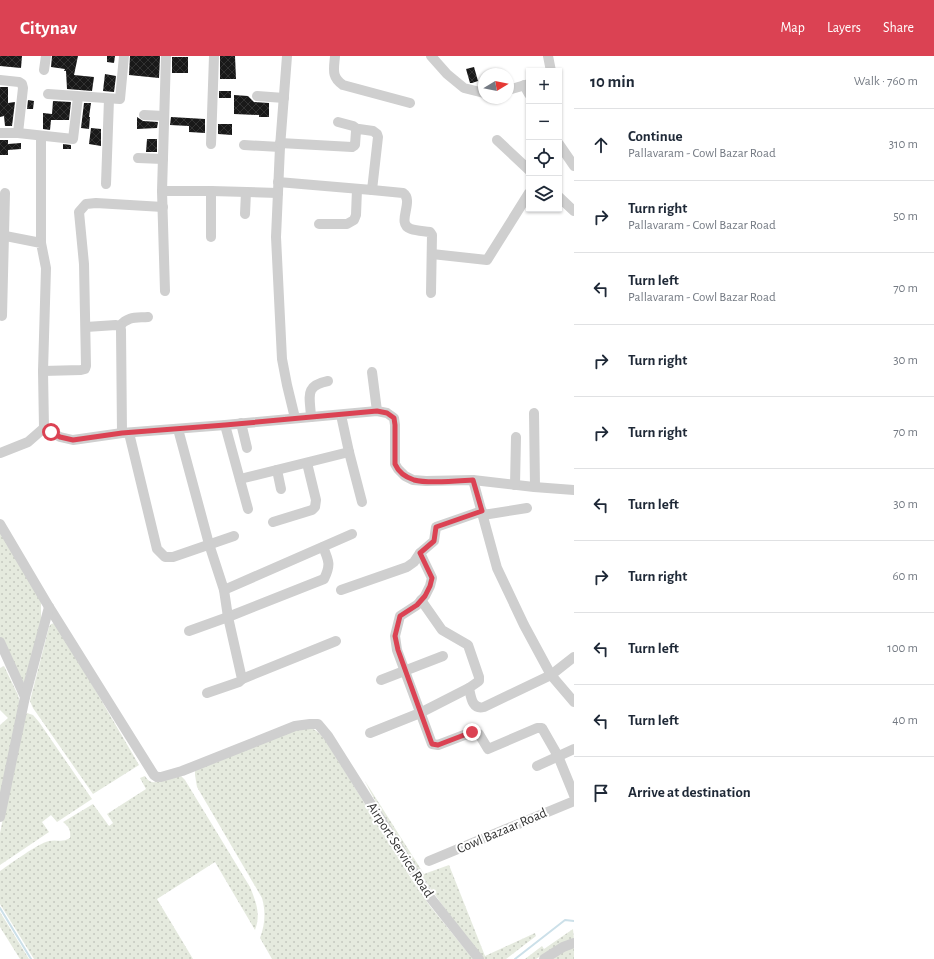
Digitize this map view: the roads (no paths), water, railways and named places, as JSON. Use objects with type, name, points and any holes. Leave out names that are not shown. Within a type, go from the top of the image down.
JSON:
[{"type":"street","points":[[44,70],[46,56]]},
{"type":"street","points":[[48,94],[120,99],[124,56]]},
{"type":"street","points":[[165,290],[162,191],[166,56]]},
{"type":"street","points":[[211,144],[214,56]]},
{"type":"street","points":[[288,56],[280,145],[276,237],[282,359],[286,385],[295,418]]},
{"type":"street","points":[[335,56],[334,73],[336,81],[343,85],[410,103]]},
{"type":"street","points":[[431,56],[446,74],[464,88],[478,92]]},
{"type":"street","points":[[548,56],[550,68]]},
{"type":"street","points":[[0,80],[19,82],[22,84],[23,88],[18,133]]},
{"type":"street","points":[[514,89],[526,88]]},
{"type":"street","points":[[257,96],[284,98]]},
{"type":"street","points":[[0,133],[18,133],[73,139],[78,97]]},
{"type":"street","points":[[106,184],[109,98]]},
{"type":"street","points":[[144,115],[164,116]]},
{"type":"street","points":[[338,122],[353,126],[357,129],[373,131],[377,134],[372,190]]},
{"type":"street","points":[[244,145],[352,147],[355,145],[357,129]]},
{"type":"street","points":[[0,453],[28,442],[44,428],[43,371],[46,268],[41,242],[41,136]]},
{"type":"street","points":[[497,140],[526,167]]},
{"type":"street","points":[[562,148],[574,166]]},
{"type":"street","points":[[138,158],[163,159]]},
{"type":"street","points":[[278,182],[403,193],[406,195],[408,199],[404,220],[405,225],[410,229],[430,232],[433,239],[431,293]]},
{"type":"street","points":[[319,224],[347,224],[354,220],[356,215],[357,189]]},
{"type":"street","points":[[162,191],[278,193]]},
{"type":"street","points":[[210,237],[211,191]]},
{"type":"street","points":[[245,214],[246,192]]},
{"type":"street","points":[[2,316],[2,236],[5,193]]},
{"type":"street","points":[[432,254],[487,260],[526,198]]},
{"type":"street","points":[[562,200],[574,211]]},
{"type":"street","points":[[43,371],[85,369],[86,366],[84,264],[79,212],[86,204],[96,203],[163,207]]},
{"type":"street","points":[[2,236],[41,242]]},
{"type":"street","points":[[120,326],[129,318],[148,317]]},
{"type":"street","points":[[86,327],[120,326]]},
{"type":"street","points":[[120,326],[126,433],[157,549],[165,557],[173,557],[234,536]]},
{"type":"street","points":[[372,372],[377,411]]},
{"type":"street","points":[[311,417],[310,392],[316,384],[328,381]]},
{"type":"street","points":[[44,428],[60,437],[73,440],[126,433],[377,411],[387,413],[394,418],[395,464],[405,476],[413,480],[473,480],[574,490]]},
{"type":"street","points":[[534,413],[535,487]]},
{"type":"street","points":[[341,415],[362,502]]},
{"type":"street","points":[[241,424],[247,448]]},
{"type":"street","points":[[225,425],[248,509]]},
{"type":"street","points":[[178,429],[209,544],[224,590],[228,617],[242,679]]},
{"type":"street","points":[[516,437],[516,485]]},
{"type":"street","points":[[240,480],[349,452]]},
{"type":"street","points":[[273,522],[312,510],[315,507],[316,500],[307,463]]},
{"type":"street","points":[[277,470],[281,489]]},
{"type":"street","points":[[473,480],[497,568],[524,625],[551,675],[574,702]]},
{"type":"street","points":[[341,590],[407,567],[414,562],[420,553],[434,541],[436,527],[482,513],[527,508]]},
{"type":"street","points":[[0,524],[49,607],[25,697],[0,817]]},
{"type":"street","points":[[224,590],[352,534]]},
{"type":"street","points":[[189,632],[324,579],[328,571],[329,562],[323,547]]},
{"type":"street","points":[[420,553],[432,578],[430,586],[425,596],[417,605],[400,616],[395,636],[398,650],[429,740],[434,745],[438,745],[472,732],[479,734],[488,749],[538,728],[542,728],[558,756],[574,795]]},
{"type":"street","points":[[370,733],[420,713],[469,688],[479,681],[468,645],[442,630],[420,600]]},
{"type":"street","name":"Airport Service Road","points":[[49,607],[154,775],[157,777],[182,771],[295,726],[318,724],[328,736],[429,896],[479,959]]},
{"type":"street","points":[[207,693],[239,682],[242,679],[336,641]]},
{"type":"street","points":[[0,642],[25,697]]},
{"type":"street","points":[[381,680],[443,656]]},
{"type":"street","points":[[469,688],[475,705],[481,708],[551,675],[574,657]]},
{"type":"street","points":[[537,766],[574,749]]},
{"type":"street","name":"Cowl Bazaar Road","points":[[430,861],[574,801]]},
{"type":"street","points":[[544,959],[563,946],[574,943]]},
{"type":"waterway","points":[[0,908],[31,959]]},
{"type":"waterway","points":[[515,959],[565,920],[574,921]]}]
